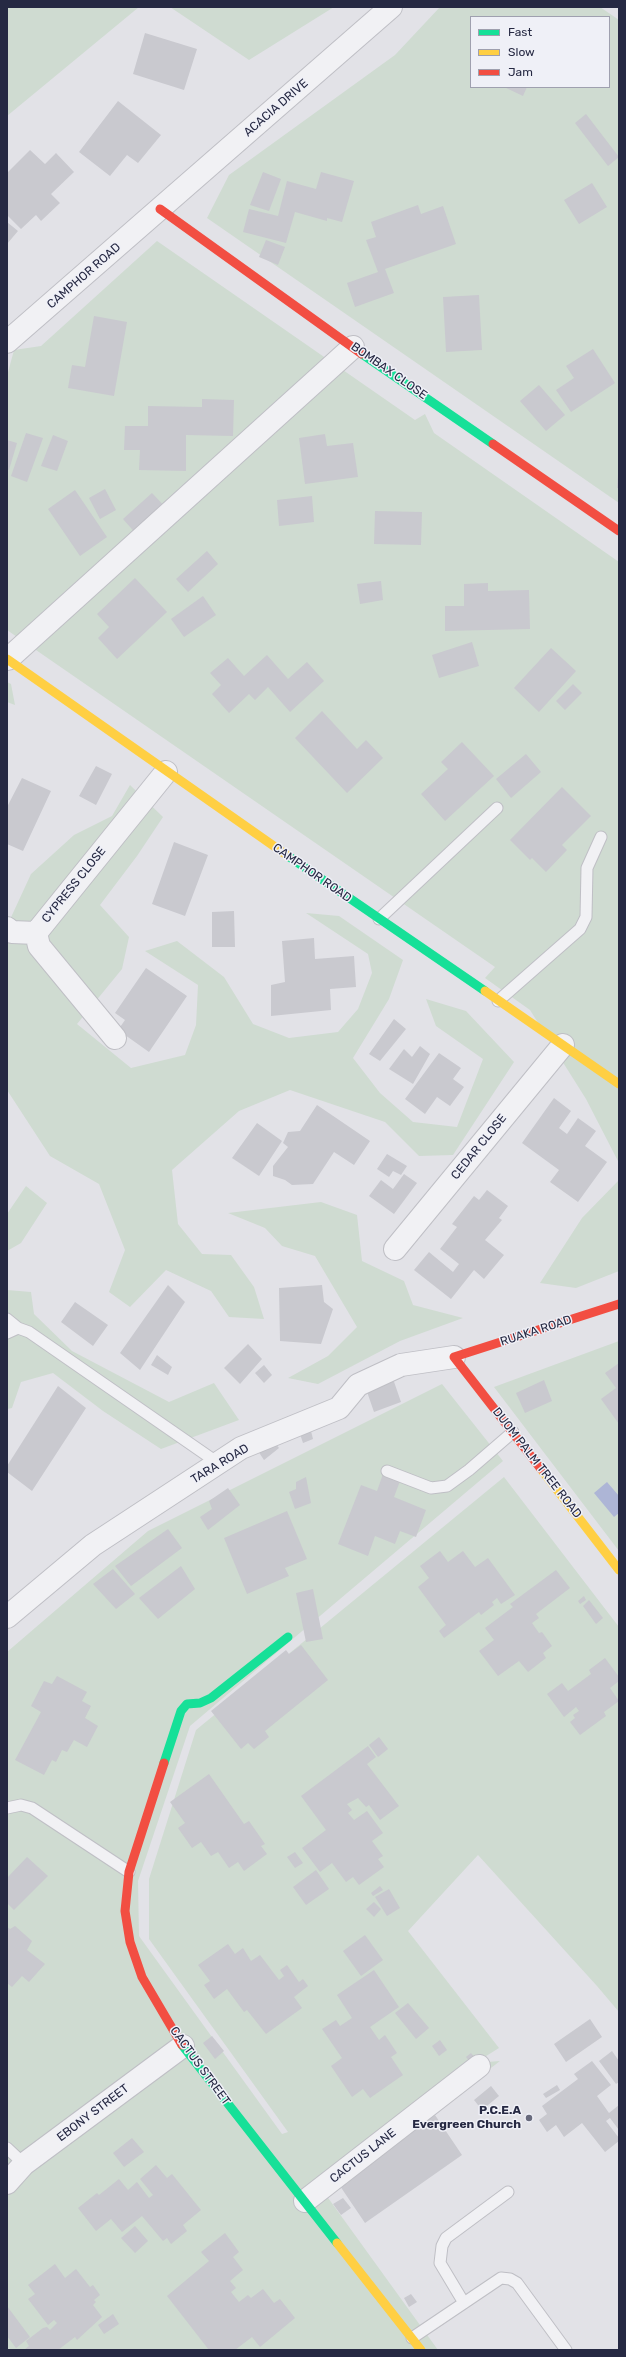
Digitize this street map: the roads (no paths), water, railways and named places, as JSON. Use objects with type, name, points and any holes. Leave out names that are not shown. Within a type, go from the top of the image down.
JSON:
[{"type":"street","name":"ACACIA DRIVE","points":[[160,210],[391,7]]},
{"type":"street","name":"CAMPHOR ROAD","points":[[7,342],[160,210]]},
{"type":"street","name":"BOMBAX CLOSE","points":[[160,210],[353,347],[619,531]]},
{"type":"street","points":[[7,659],[353,347]]},
{"type":"street","name":"CAMPHOR ROAD","points":[[7,659],[166,772],[619,1084]]},
{"type":"street","name":"CYPRESS CLOSE","points":[[115,1038],[39,946],[36,933],[166,772]]},
{"type":"street","points":[[7,928],[12,932],[36,933]]},
{"type":"street","name":"CEDAR CLOSE","points":[[395,1249],[563,1045]]},
{"type":"street","name":"RUAKA ROAD","points":[[454,1357],[619,1304]]},
{"type":"street","name":"DUOM PALM TREE ROAD","points":[[454,1357],[618,1566]]},
{"type":"street","name":"TARA ROAD","points":[[7,1617],[93,1545],[241,1448],[339,1408],[358,1384],[401,1365],[454,1357]]},
{"type":"street","name":"CACTUS STREET","points":[[288,1637],[210,1698],[200,1703],[187,1704],[181,1711],[129,1872],[125,1911],[130,1942],[142,1977],[183,2046],[421,2350]]},
{"type":"street","name":"EBONY STREET","points":[[7,2183],[24,2164],[183,2046]]},
{"type":"street","name":"CACTUS LANE","points":[[305,2201],[479,2066]]},
{"type":"lane","points":[[379,919],[497,808]]},
{"type":"lane","points":[[498,1001],[580,929],[586,917],[587,868],[601,837]]},
{"type":"lane","points":[[7,1320],[18,1328],[28,1332],[218,1463]]},
{"type":"lane","points":[[7,1333],[18,1328]]},
{"type":"lane","points":[[386,1471],[431,1488],[447,1486],[469,1470],[513,1432]]},
{"type":"lane","points":[[7,1808],[21,1805],[32,1808],[129,1872]]},
{"type":"lane","points":[[7,2148],[24,2164]]},
{"type":"lane","points":[[464,2303],[440,2263],[442,2246],[446,2238],[508,2192]]},
{"type":"lane","points":[[412,2338],[501,2278],[510,2279],[518,2283],[566,2350]]},
{"type":"water","points":[[607,1482],[619,1496],[619,1513],[614,1517],[594,1493]]},
{"type":"place","name":"P.C.E.A Evergreen Church","points":[[529,2118]]}]
